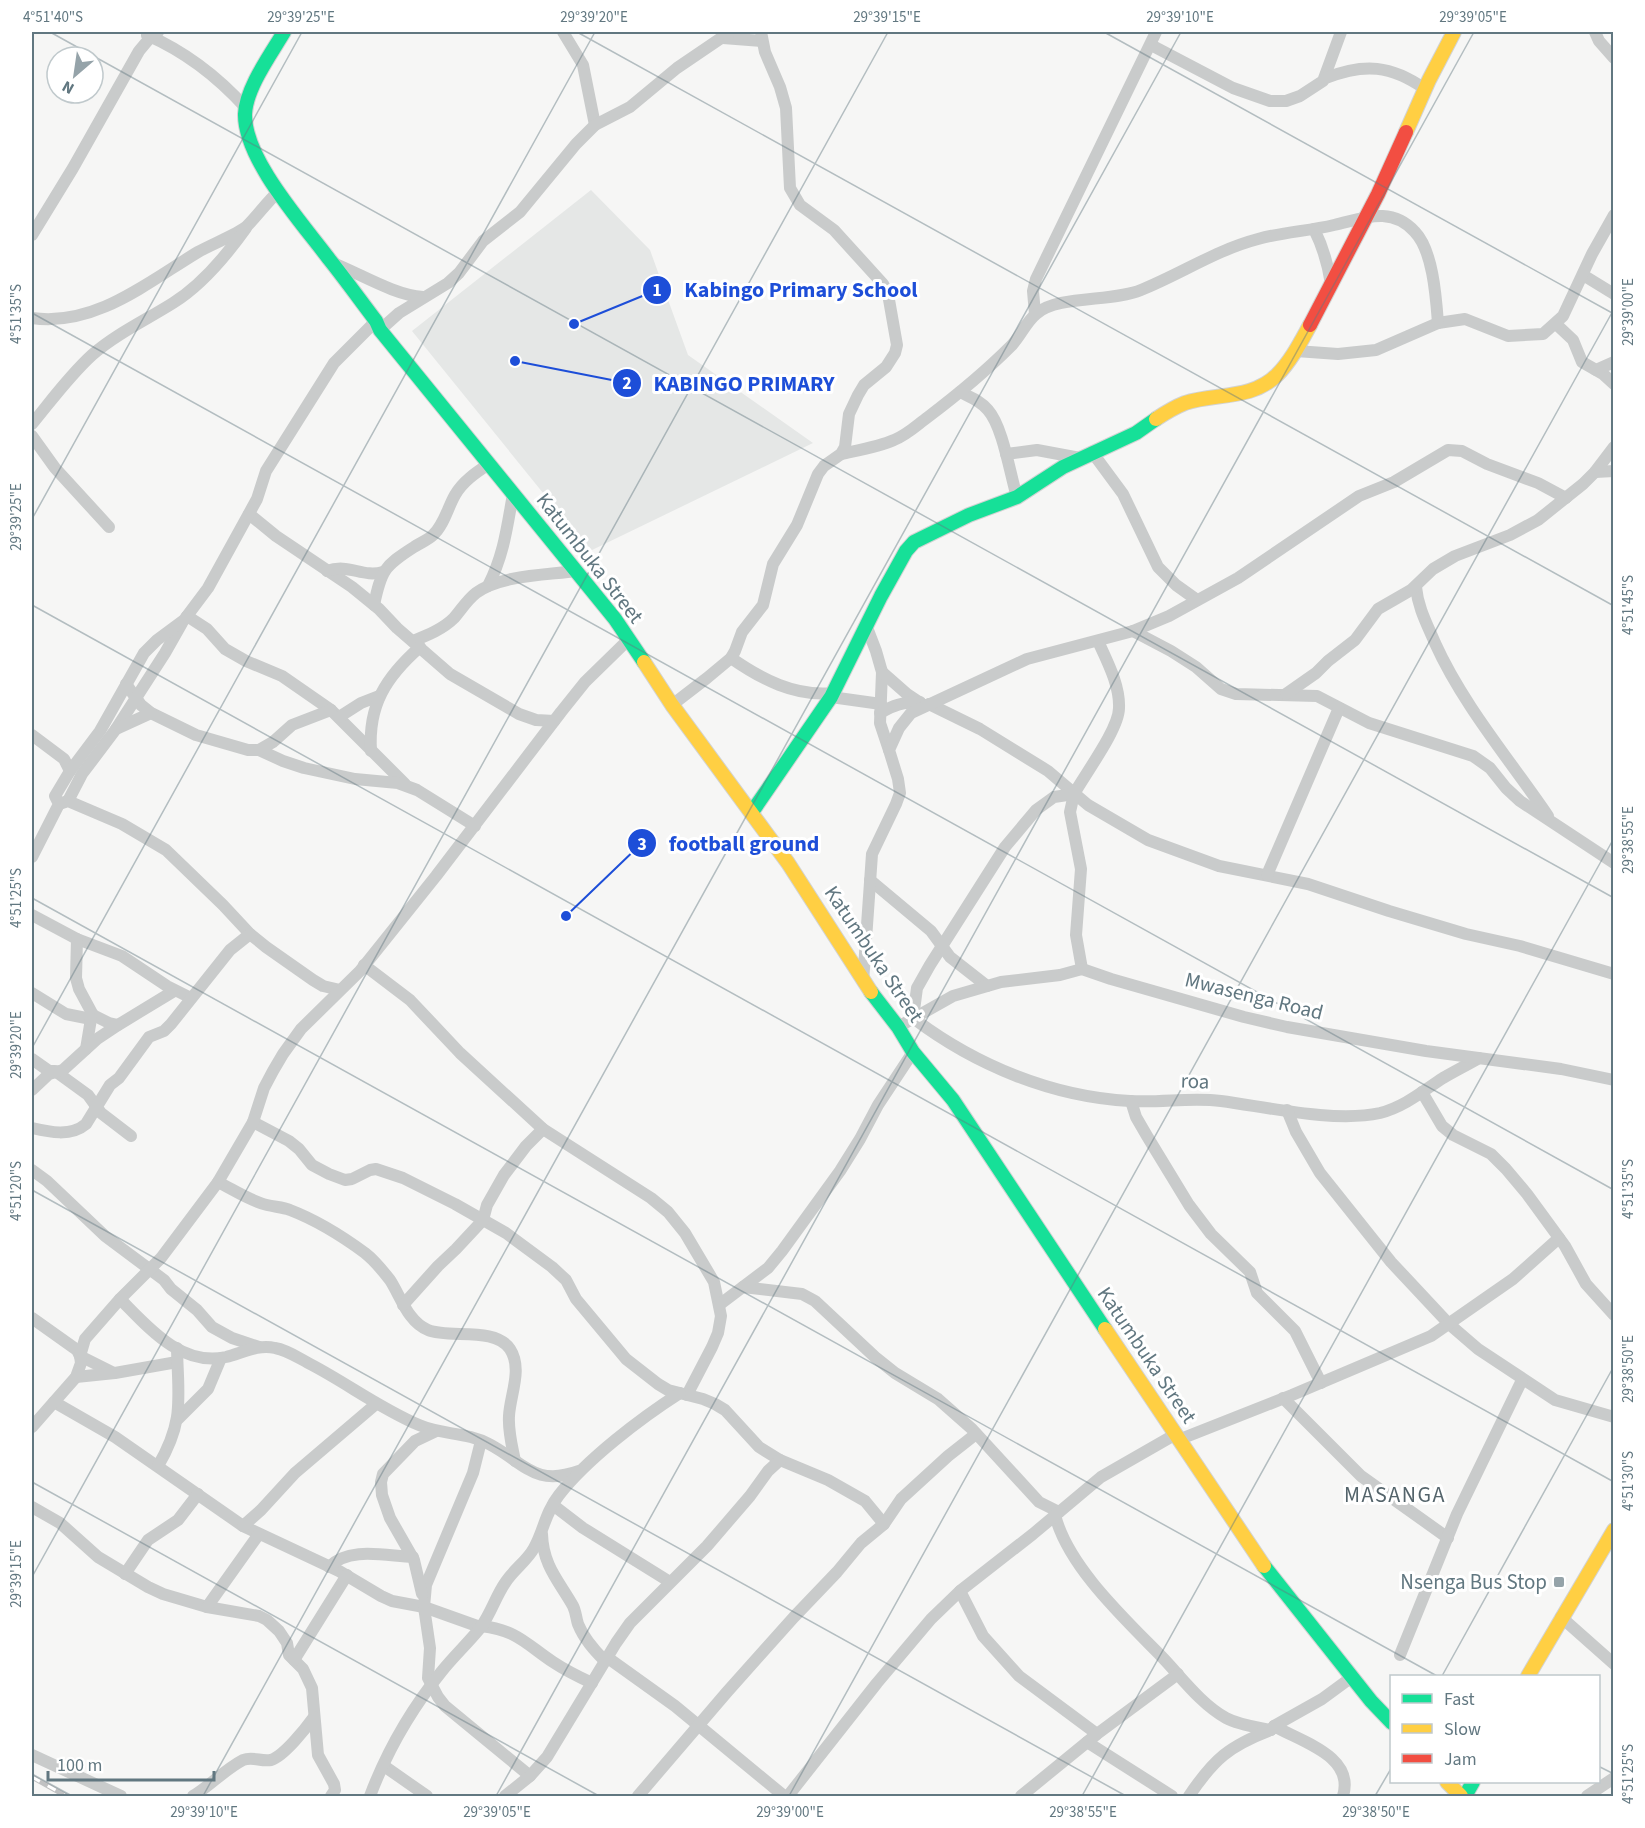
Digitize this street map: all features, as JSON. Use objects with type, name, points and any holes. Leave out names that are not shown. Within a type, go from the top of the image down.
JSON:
[{"type":"main road","name":"Katumbuka Street","points":[[284,32],[254,87],[244,117],[248,139],[278,192],[378,325],[615,619],[672,705],[788,863],[862,982],[898,1027],[913,1052],[953,1100],[1261,1562],[1352,1677],[1390,1721]]},
{"type":"main road","points":[[752,812],[832,695],[866,625],[906,551],[914,542],[969,515],[1017,497],[1086,455],[1136,433],[1165,413],[1185,403],[1241,393],[1260,387],[1276,376],[1296,351],[1331,285],[1454,32]]},
{"type":"main road","points":[[1529,1675],[1614,1530]]},
{"type":"main road","points":[[1448,1783],[1463,1797],[1472,1783]]},
{"type":"street","points":[[563,32],[586,71],[595,125]]},
{"type":"street","points":[[1035,314],[1033,291],[1036,279],[1156,32]]},
{"type":"street","points":[[1326,78],[1341,32]]},
{"type":"street","points":[[1595,32],[1599,41],[1614,58]]},
{"type":"street","points":[[149,33],[225,85],[246,108]]},
{"type":"street","points":[[32,235],[73,168],[119,85],[149,39],[149,33]]},
{"type":"street","points":[[32,857],[63,802],[116,729],[186,618],[208,588],[257,499],[266,471],[334,363],[378,325],[448,283],[459,273],[483,241],[520,212],[576,144],[595,125],[630,107],[677,68],[727,35],[762,36],[769,64],[780,87],[786,108],[790,188],[800,205],[834,230],[884,284],[888,294],[896,350],[886,367],[864,385],[858,394],[849,414],[848,436],[842,454]]},
{"type":"street","points":[[1151,45],[1233,88],[1270,101],[1292,99],[1326,78],[1358,68],[1397,72],[1425,89]]},
{"type":"street","points":[[32,424],[67,381],[93,355],[126,330],[173,303],[220,262],[262,206],[278,192]]},
{"type":"street","points":[[1296,351],[1338,354],[1376,350],[1438,323],[1465,319],[1515,337],[1543,334],[1556,324],[1566,311],[1614,215]]},
{"type":"street","points":[[672,705],[730,658],[746,626],[764,604],[770,586],[773,564],[797,525],[818,474],[824,466],[842,454],[902,436],[960,392],[1013,344],[1035,314],[1055,305],[1132,294],[1212,256],[1258,239],[1335,225],[1366,216],[1390,217],[1412,229],[1419,237],[1430,266],[1438,323]]},
{"type":"street","points":[[32,318],[65,317],[94,311],[113,303],[173,269],[197,252],[246,228]]},
{"type":"street","points":[[1314,229],[1329,266],[1331,285]]},
{"type":"street","points":[[332,262],[398,292],[423,297]]},
{"type":"street","points":[[1583,275],[1614,294]]},
{"type":"street","points":[[1556,324],[1573,340],[1581,360],[1614,384]]},
{"type":"street","points":[[1596,370],[1614,362]]},
{"type":"street","points":[[960,392],[980,402],[993,417],[1006,454],[1017,497]]},
{"type":"street","points":[[32,436],[55,468],[109,527]]},
{"type":"street","points":[[1285,694],[1316,673],[1355,640],[1378,609],[1416,587],[1433,569],[1445,561],[1529,526],[1595,472],[1614,447]]},
{"type":"street","points":[[1006,454],[1021,450],[1037,450],[1086,455],[1123,494],[1158,567],[1176,585],[1197,600]]},
{"type":"street","points":[[730,658],[770,681],[795,691],[832,695],[881,708],[893,705],[924,704],[962,691],[1027,659],[1133,631],[1197,600],[1238,578],[1359,496],[1394,482],[1448,450],[1462,451],[1487,464],[1543,485],[1566,498]]},
{"type":"street","points":[[374,605],[383,572],[398,557],[433,535],[456,493],[473,475],[489,464]]},
{"type":"street","points":[[1595,472],[1614,471]]},
{"type":"street","points":[[488,586],[506,538],[513,494]]},
{"type":"street","points":[[249,514],[276,536],[374,605],[450,674],[497,702],[536,720],[554,722]]},
{"type":"street","points":[[327,571],[346,568],[368,574],[383,572]]},
{"type":"street","points":[[371,751],[369,733],[371,718],[379,696],[417,644],[452,620],[475,594],[488,586],[511,579],[576,571]]},
{"type":"street","points":[[1416,587],[1421,615],[1445,665],[1551,820]]},
{"type":"street","points":[[186,618],[144,653],[100,731],[70,771],[55,796],[63,802],[122,824],[166,850],[250,934],[313,980],[323,986],[340,990]]},
{"type":"street","points":[[186,618],[207,629],[225,649],[246,661],[282,676],[335,713],[409,787]]},
{"type":"street","points":[[862,982],[872,854],[900,793],[898,779],[880,723],[882,672],[866,625]]},
{"type":"street","points":[[1133,631],[1196,667],[1221,689],[1236,694],[1317,696],[1369,723],[1473,756],[1490,768],[1506,788],[1521,801],[1614,863]]},
{"type":"street","points":[[80,1356],[85,1339],[149,1268],[161,1258],[218,1182],[254,1122],[264,1088],[283,1054],[301,1029],[319,1014],[364,965],[475,826],[585,682],[628,640]]},
{"type":"street","points":[[898,1027],[953,996],[1001,982],[1060,975],[1082,969],[1076,935],[1081,869],[1070,812],[1074,794],[1115,724],[1119,709],[1117,691],[1098,641]]},
{"type":"street","points":[[882,672],[907,694],[980,729],[1048,771],[1074,794],[1113,821],[1148,840],[1219,866],[1308,884],[1381,909],[1614,974]]},
{"type":"street","points":[[126,684],[151,714],[196,735],[248,750],[259,750],[304,768],[355,779],[398,783],[428,796],[475,826]]},
{"type":"street","points":[[259,750],[273,742],[292,725],[335,713],[379,696]]},
{"type":"street","points":[[889,750],[904,720],[924,704]]},
{"type":"street","points":[[1267,875],[1339,708]]},
{"type":"street","points":[[116,729],[151,714]]},
{"type":"street","points":[[32,735],[64,759],[70,771]]},
{"type":"street","points":[[913,1018],[917,988],[941,945],[1005,846],[1036,810],[1054,797],[1074,794]]},
{"type":"street","points":[[870,880],[930,931],[950,957],[987,986]]},
{"type":"street","points":[[32,915],[77,939],[122,956],[174,991],[191,998]]},
{"type":"street","points":[[32,1128],[59,1133],[81,1128],[86,1124],[110,1085],[119,1078],[149,1037],[164,1030],[178,1017],[230,950],[250,934]]},
{"type":"street","points":[[77,939],[76,978],[92,1017],[89,1043],[86,1049]]},
{"type":"street","points":[[364,965],[410,1000],[460,1053],[543,1129],[625,1180],[668,1212],[685,1233],[714,1281],[721,1316],[718,1333],[684,1394],[658,1407],[580,1471],[553,1505],[547,1514],[534,1550],[517,1567],[504,1585],[481,1627],[431,1685],[410,1714],[370,1797]]},
{"type":"street","name":"Mwasenga Road","points":[[1082,969],[1287,1027],[1426,1051],[1561,1069],[1614,1080]]},
{"type":"street","points":[[32,1059],[49,1071],[63,1070],[118,1025],[174,991]]},
{"type":"street","points":[[32,993],[66,1014],[92,1017],[118,1025]]},
{"type":"street","name":"roa","points":[[913,1018],[988,1065],[1025,1081],[1081,1095],[1131,1101],[1212,1100],[1312,1114],[1379,1113],[1409,1101],[1479,1058]]},
{"type":"street","points":[[719,1305],[768,1268],[840,1171],[860,1140],[878,1105],[913,1052]]},
{"type":"street","points":[[55,1071],[88,1095],[101,1113],[131,1136]]},
{"type":"street","points":[[32,1090],[55,1071]]},
{"type":"street","points":[[1422,1092],[1442,1126],[1453,1135],[1491,1154],[1506,1169],[1559,1238],[1586,1284],[1614,1315]]},
{"type":"street","points":[[1131,1101],[1136,1117],[1189,1205],[1211,1234],[1250,1272],[1257,1293],[1295,1331],[1321,1383]]},
{"type":"street","points":[[1287,1110],[1296,1132],[1320,1173],[1391,1262],[1449,1324],[1478,1349],[1554,1400],[1614,1417]]},
{"type":"street","points":[[254,1122],[289,1141],[312,1165],[329,1174],[345,1180],[358,1177],[370,1170],[386,1172],[506,1233],[566,1280],[576,1299],[626,1359],[658,1384],[668,1390],[703,1399],[725,1410],[759,1447],[780,1460],[828,1480],[865,1501],[884,1524]]},
{"type":"street","points":[[403,1305],[483,1220],[487,1205],[504,1175],[526,1146],[543,1129]]},
{"type":"street","points":[[32,1170],[47,1181],[96,1228],[165,1280],[179,1297],[197,1310],[212,1327],[232,1338],[260,1348]]},
{"type":"street","points":[[218,1182],[267,1205],[288,1209],[328,1229],[366,1254],[388,1278],[403,1305],[419,1325],[428,1330],[483,1336],[509,1347],[515,1359],[516,1377],[509,1416],[509,1430],[515,1461]]},
{"type":"street","points":[[542,1530],[546,1559],[551,1572],[575,1609],[579,1626],[587,1642],[606,1660],[675,1706],[786,1797],[931,1619],[960,1591],[1101,1477],[1177,1437],[1283,1398],[1421,1341],[1513,1279],[1559,1238]]},
{"type":"street","points":[[743,1287],[802,1294],[815,1301],[895,1373],[938,1399],[976,1434],[1032,1496],[1057,1513]]},
{"type":"street","points":[[120,1299],[151,1331],[187,1354],[201,1358],[220,1358],[260,1348],[275,1348],[297,1357],[376,1404],[421,1426],[436,1431],[470,1436],[529,1471],[554,1478],[580,1471]]},
{"type":"street","points":[[32,1318],[77,1350],[81,1363],[76,1377],[32,1427]]},
{"type":"street","points":[[158,1466],[170,1443],[178,1419],[177,1348]]},
{"type":"street","points":[[80,1356],[115,1373]]},
{"type":"street","points":[[178,1419],[208,1389],[220,1358]]},
{"type":"street","points":[[76,1377],[177,1362]]},
{"type":"street","points":[[1400,1655],[1457,1514],[1522,1380]]},
{"type":"street","points":[[178,1385],[195,1403]]},
{"type":"street","points":[[1283,1398],[1361,1476],[1448,1538]]},
{"type":"street","points":[[54,1402],[116,1437],[243,1526],[347,1575],[392,1601],[424,1606],[481,1627],[511,1633],[533,1646],[553,1662],[592,1683]]},
{"type":"street","points":[[243,1526],[295,1473],[376,1404]]},
{"type":"street","points":[[436,1431],[415,1441],[382,1474],[381,1482],[385,1505],[413,1557],[418,1574],[430,1648],[428,1675],[431,1685],[445,1706],[530,1776]]},
{"type":"street","points":[[638,1797],[861,1543],[884,1524],[901,1499],[976,1434]]},
{"type":"street","points":[[424,1606],[426,1585],[473,1473],[481,1441]]},
{"type":"street","points":[[505,1797],[530,1776],[547,1757],[630,1623],[706,1546],[756,1490],[768,1471],[780,1460]]},
{"type":"street","points":[[125,1574],[148,1540],[178,1520],[198,1494]]},
{"type":"street","points":[[553,1505],[583,1528],[670,1582]]},
{"type":"street","points":[[32,1507],[60,1523],[98,1557],[163,1594],[207,1607],[259,1616],[267,1620],[285,1638],[287,1652],[303,1669],[312,1688],[318,1755],[334,1784],[335,1790],[331,1797]]},
{"type":"street","points":[[1057,1513],[1058,1527],[1076,1560],[1139,1634],[1178,1674],[1208,1703],[1233,1721],[1272,1728],[1333,1759],[1345,1775],[1346,1787],[1343,1797]]},
{"type":"street","points":[[207,1607],[259,1534]]},
{"type":"street","points":[[329,1567],[336,1560],[350,1555],[413,1557],[436,1561]]},
{"type":"street","points":[[294,1660],[347,1575]]},
{"type":"street","points":[[960,1591],[983,1635],[1019,1676],[1092,1738],[1172,1797]]},
{"type":"street","points":[[1561,1617],[1614,1664]]},
{"type":"street","points":[[1021,1797],[1092,1738],[1178,1674]]},
{"type":"street","points":[[1189,1797],[1204,1774],[1230,1749],[1322,1699],[1352,1677]]},
{"type":"street","points":[[193,1797],[242,1761],[253,1758],[266,1760],[275,1758],[297,1738],[314,1717]]},
{"type":"street","points":[[32,1755],[121,1797]]},
{"type":"street","points":[[384,1766],[427,1797]]},
{"type":"street","points":[[1587,1797],[1614,1778]]},
{"type":"shaded area","points":[[591,190],[650,250],[688,355],[813,443],[590,551],[412,331]]},
{"type":"railway","points":[[32,1777],[66,1796]]},
{"type":"traffic: fast","points":[[284,32],[260,72],[246,104],[247,132],[264,170],[291,210],[376,321],[380,330],[615,619],[644,662]]},
{"type":"traffic: fast","points":[[752,812],[831,697],[881,596],[906,551],[914,542],[969,515],[1017,497],[1063,467],[1136,433],[1156,419]]},
{"type":"traffic: fast","points":[[871,992],[898,1027],[913,1052],[953,1100],[1105,1329]]},
{"type":"traffic: fast","points":[[1264,1566],[1371,1701],[1390,1721]]},
{"type":"traffic: fast","points":[[1465,1796],[1472,1783]]},
{"type":"traffic: slow","points":[[1406,132],[1454,32]]},
{"type":"traffic: slow","points":[[1156,419],[1185,403],[1233,395],[1256,389],[1267,383],[1287,364],[1310,325]]},
{"type":"traffic: slow","points":[[644,662],[672,705],[788,863],[871,992]]},
{"type":"traffic: slow","points":[[1105,1329],[1264,1566]]},
{"type":"traffic: slow","points":[[1529,1675],[1614,1530]]},
{"type":"traffic: slow","points":[[1448,1783],[1461,1796]]},
{"type":"traffic: jam","points":[[1310,325],[1378,194],[1406,132]]},
{"type":"place","name":"Kabingo Primary School","points":[[574,324]]},
{"type":"place","name":"KABINGO PRIMARY","points":[[515,361]]},
{"type":"place","name":"football ground","points":[[566,916]]},
{"type":"place","name":"Nsenga Bus Stop","points":[[1559,1582]]},
{"type":"district","name":"MASANGA","points":[[1395,1495]]}]
